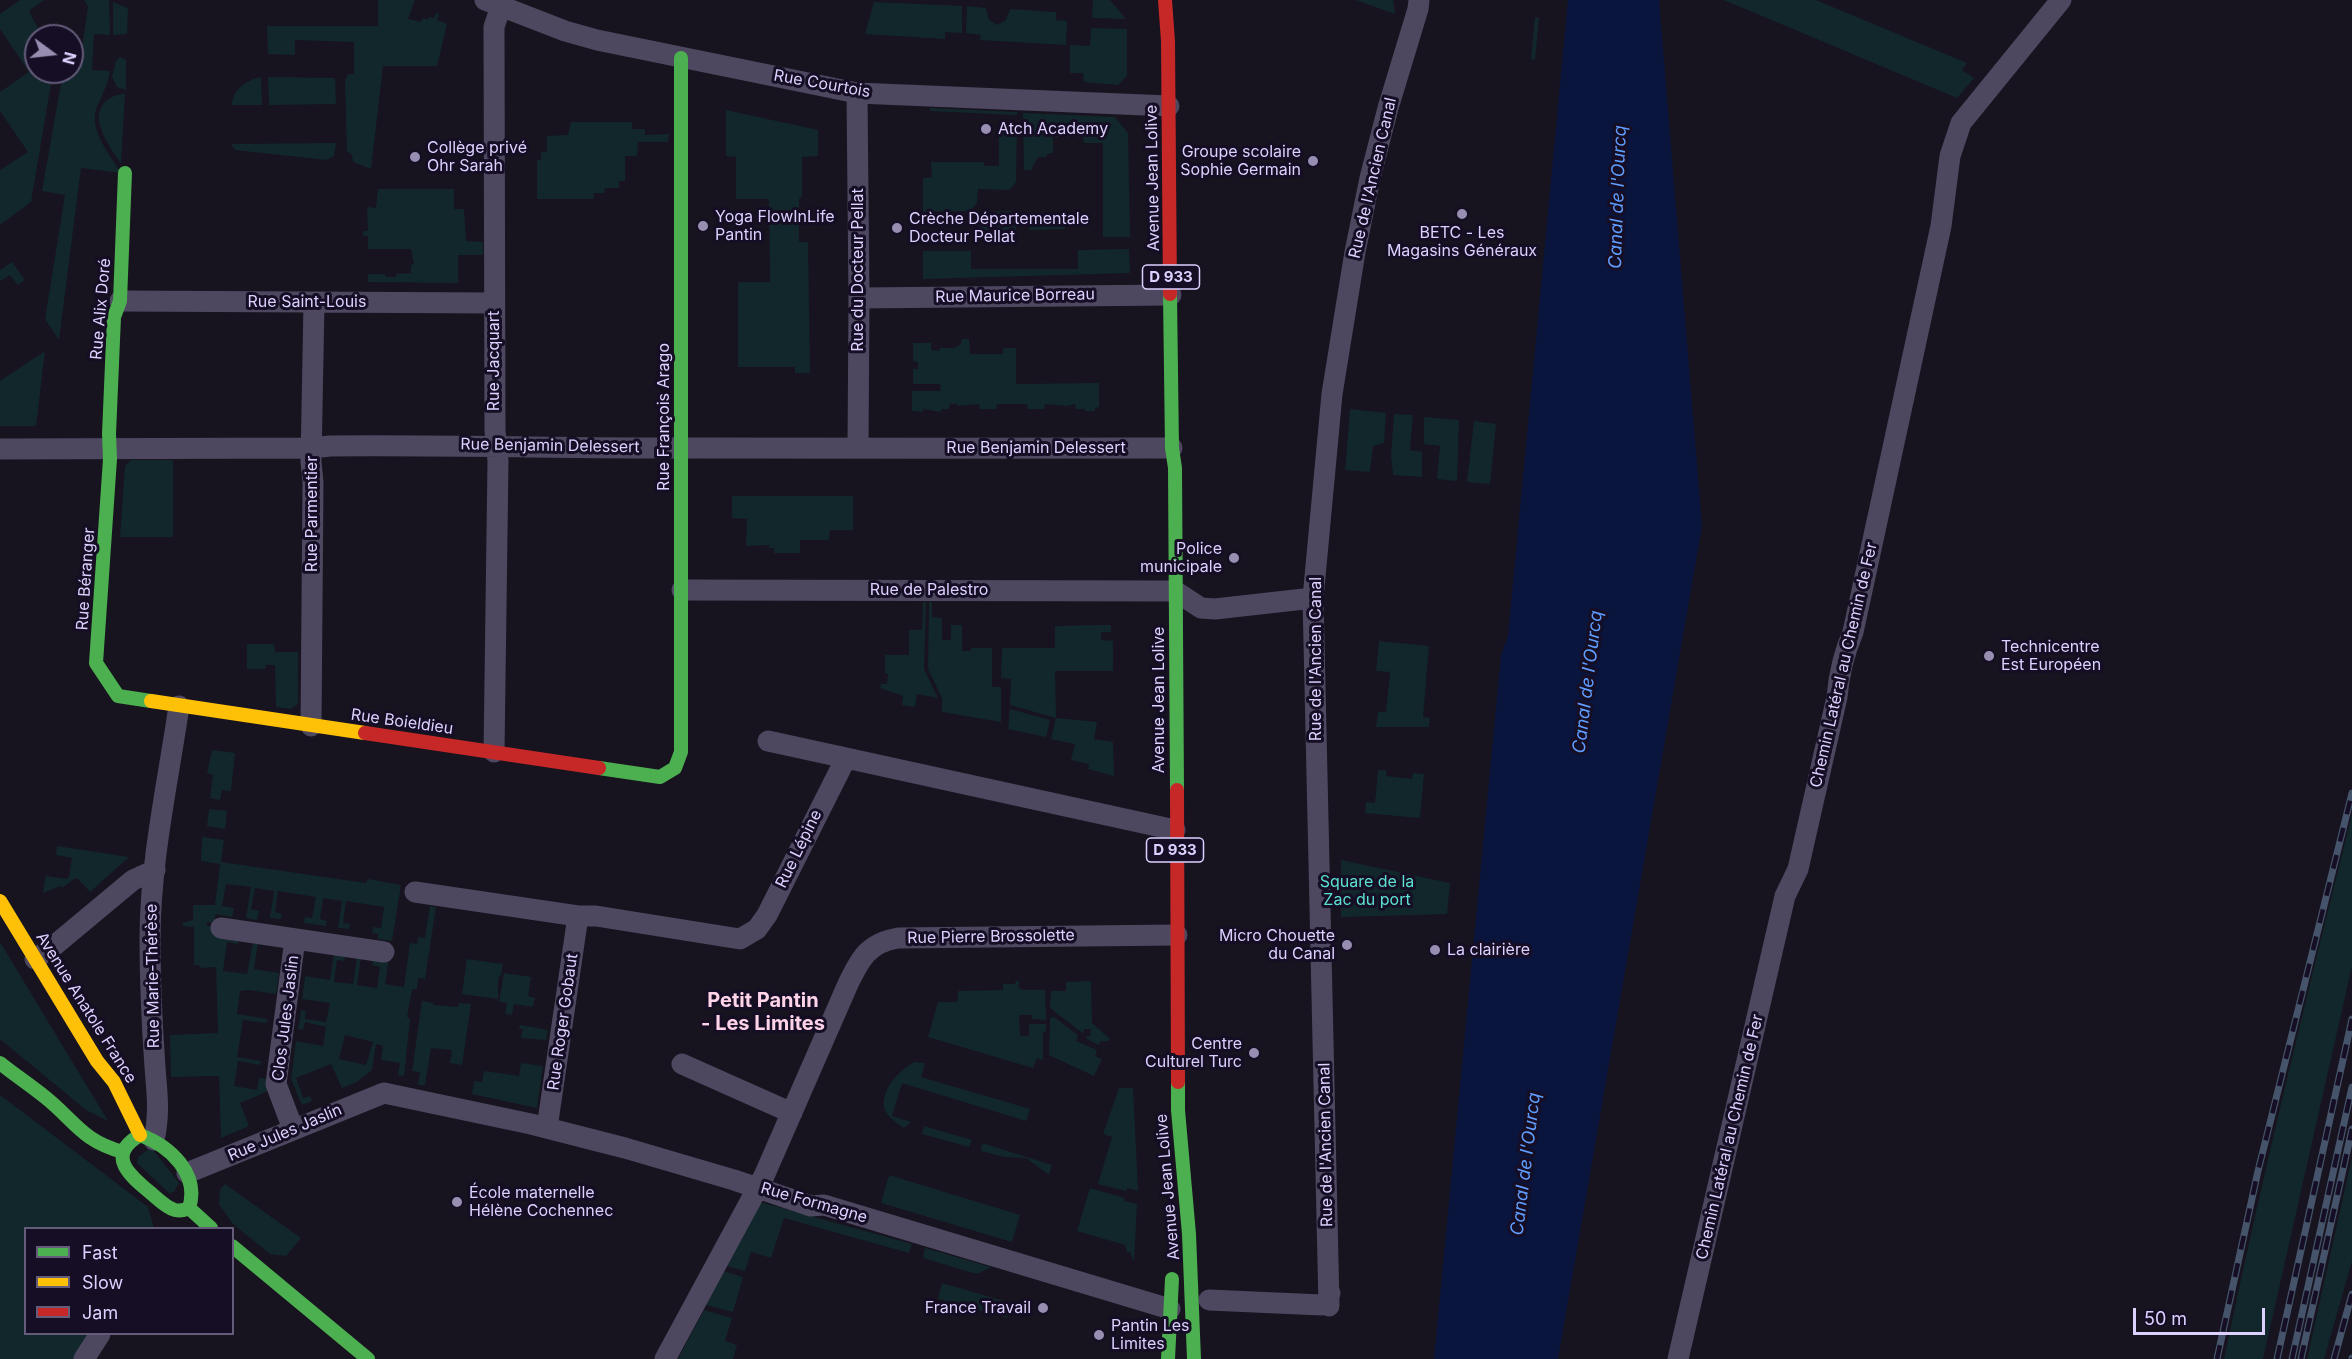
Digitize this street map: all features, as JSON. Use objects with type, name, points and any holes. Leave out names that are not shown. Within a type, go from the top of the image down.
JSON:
[{"type":"street","name":"Avenue Jean Lolive","points":[[1165,0],[1168,40],[1172,448],[1175,468],[1178,1110],[1186,1171],[1193,1286],[1194,1359]]},
{"type":"street","name":"Avenue Jean Lolive","points":[[1168,40],[1171,0]]},
{"type":"street","name":"Rue de l'Ancien Canal","points":[[1209,1300],[1322,1305],[1330,1300],[1313,597],[1332,394],[1355,252],[1382,132],[1419,0]]},
{"type":"street","name":"Chemin Latéral au Chemin de Fer","points":[[1678,1359],[1785,896],[1798,869],[1837,697],[1840,670],[1853,632],[1941,226],[1950,156],[1961,123],[2061,0]]},
{"type":"street","name":"Rue Courtois","points":[[497,2],[564,31],[681,58],[857,93],[1169,106]]},
{"type":"street","name":"Rue Jacquart","points":[[494,752],[497,447],[494,303],[494,27],[497,2]]},
{"type":"street","name":"Rue François Arago","points":[[672,773],[678,765],[681,752],[681,58]]},
{"type":"street","name":"Rue du Docteur Pellat","points":[[857,93],[858,448]]},
{"type":"street","name":"Rue Alix Doré","points":[[110,448],[114,317],[120,301],[125,173]]},
{"type":"street","name":"Rue Maurice Borreau","points":[[859,298],[1171,295]]},
{"type":"street","name":"Rue Saint-Louis","points":[[120,301],[494,303]]},
{"type":"street","name":"Rue Parmentier","points":[[311,726],[311,448],[314,303]]},
{"type":"street","name":"Rue Benjamin Delessert","points":[[0,449],[311,448],[479,444],[497,447],[1172,448]]},
{"type":"street","name":"Rue Béranger","points":[[110,448],[96,663],[118,696],[127,699]]},
{"type":"street","name":"Rue de Palestro","points":[[682,590],[1175,591]]},
{"type":"street","points":[[1175,591],[1201,608],[1215,609],[1313,597]]},
{"type":"street","name":"Rue Boieldieu","points":[[127,699],[660,777],[672,773]]},
{"type":"street","name":"Rue Marie-Thérèse","points":[[147,1137],[159,1117],[150,941],[151,897],[179,706]]},
{"type":"street","points":[[768,741],[1175,830]]},
{"type":"street","name":"Rue Lépine","points":[[415,892],[578,916],[596,916],[740,939],[757,930],[767,915],[846,758]]},
{"type":"street","points":[[35,959],[133,880],[155,870]]},
{"type":"street","name":"Avenue Anatole France","points":[[0,900],[147,1137]]},
{"type":"street","name":"Rue Roger Gobaut","points":[[547,1128],[578,916]]},
{"type":"street","name":"Clos Jules Jaslin","points":[[221,928],[384,952]]},
{"type":"street","name":"Rue Pierre Brossolette","points":[[665,1359],[758,1188],[857,965],[869,949],[886,940],[916,937],[1177,935]]},
{"type":"street","name":"Clos Jules Jaslin","points":[[293,1129],[276,1084],[295,939]]},
{"type":"street","points":[[0,1064],[45,1098],[89,1140],[105,1148],[123,1152]]},
{"type":"street","points":[[682,1064],[792,1113]]},
{"type":"street","name":"Rue Formagne","points":[[384,1093],[547,1128],[625,1148],[811,1206],[824,1205],[1170,1309]]},
{"type":"street","name":"Rue Jules Jaslin","points":[[187,1173],[384,1093]]},
{"type":"street","name":"D 933","points":[[1170,1181],[1178,1110]]},
{"type":"street","points":[[182,1216],[194,1199],[194,1188],[187,1173],[171,1153],[147,1137],[134,1138],[123,1152],[122,1162],[129,1175],[182,1216],[209,1227]]},
{"type":"street","points":[[234,1248],[368,1359]]},
{"type":"street","points":[[1168,1359],[1172,1267]]},
{"type":"street","points":[[84,1359],[99,1335]]},
{"type":"green space","points":[[20,0],[44,0],[29,11],[36,24],[24,24],[24,65],[0,29],[0,14]]},
{"type":"green space","points":[[84,0],[109,0],[110,35],[94,34],[92,70],[110,71],[97,107],[95,124],[106,150],[121,173],[81,168],[59,340],[45,319],[65,195],[42,191],[61,84],[84,84],[84,34],[88,7]]},
{"type":"green space","points":[[378,0],[415,0],[408,19],[421,22],[423,18],[428,20],[429,17],[434,18],[436,13],[439,14],[437,20],[447,24],[437,66],[383,66],[371,169],[353,162],[352,155],[347,151],[345,81],[348,74],[354,74],[354,42],[295,40],[295,55],[268,54],[267,26],[378,26]]},
{"type":"green space","points":[[1093,0],[1110,0],[1126,19],[1092,18]]},
{"type":"green space","points":[[1356,0],[1393,0],[1395,14]]},
{"type":"green space","points":[[1724,0],[1816,0],[1967,63],[1962,70],[1974,78],[1957,98]]},
{"type":"green space","points":[[113,2],[128,8],[127,34],[113,35]]},
{"type":"green space","points":[[874,2],[962,6],[962,33],[945,32],[945,39],[865,34]]},
{"type":"green space","points":[[967,6],[986,8],[989,20],[997,25],[1006,20],[1010,9],[1056,12],[1056,20],[1067,21],[1066,45],[980,40],[981,35],[966,33]]},
{"type":"green space","points":[[1535,17],[1539,18],[1535,60],[1531,59]]},
{"type":"green space","points":[[1091,28],[1127,29],[1127,76],[1118,85],[1084,82],[1083,73],[1070,73],[1070,45],[1090,46]]},
{"type":"green space","points":[[120,57],[126,60],[126,90],[117,87],[112,77],[116,61]]},
{"type":"green space","points":[[24,75],[24,84],[51,84],[31,202],[0,225],[0,170],[28,152],[0,111],[0,92]]},
{"type":"green space","points":[[261,77],[262,105],[231,105],[235,94],[242,86]]},
{"type":"green space","points":[[268,77],[335,78],[336,104],[269,105]]},
{"type":"green space","points":[[125,94],[121,164],[102,132],[99,115],[101,107],[107,100]]},
{"type":"green space","points":[[930,108],[1017,112],[1017,115],[930,111]]},
{"type":"green space","points":[[726,110],[818,130],[818,156],[802,157],[802,196],[799,199],[799,242],[808,242],[810,373],[795,373],[795,367],[738,367],[738,282],[770,282],[769,199],[736,199],[736,157],[726,156]]},
{"type":"green space","points":[[1023,113],[1115,117],[1128,133],[1130,237],[1103,237],[1103,143],[1084,143],[1083,137],[1053,137],[1053,153],[1047,154],[1047,157],[1038,157],[1031,170],[1024,170]]},
{"type":"green space","points":[[571,122],[632,122],[632,129],[645,129],[645,135],[669,134],[668,142],[638,142],[637,156],[625,156],[625,181],[619,181],[619,188],[605,188],[604,193],[594,193],[593,199],[537,199],[537,160],[541,160],[541,152],[547,152],[547,136],[568,135]]},
{"type":"green space","points":[[999,124],[1017,125],[1016,182],[1010,190],[978,189],[977,202],[971,211],[923,212],[923,178],[932,177],[931,162],[984,162],[984,166],[999,166]]},
{"type":"green space","points":[[336,143],[334,156],[326,160],[235,150],[231,144]]},
{"type":"green space","points":[[378,189],[454,189],[454,209],[464,209],[466,241],[483,242],[483,255],[458,255],[458,283],[368,282],[368,274],[385,274],[385,277],[396,277],[396,274],[411,273],[411,265],[414,264],[411,249],[368,249],[368,236],[363,236],[363,231],[368,231],[367,207],[376,208]]},
{"type":"green space","points":[[1011,211],[1016,214],[1016,230],[980,230],[979,216],[982,212]]},
{"type":"green space","points":[[1031,212],[1047,213],[1065,226],[1065,229],[1029,230]]},
{"type":"green space","points":[[1129,249],[1130,273],[923,279],[923,251],[971,251],[971,269],[1078,269],[1078,250]]},
{"type":"green space","points":[[12,262],[25,280],[18,285],[10,275],[0,281],[0,270]]},
{"type":"green space","points":[[962,339],[969,339],[970,354],[1003,354],[1003,348],[1016,348],[1016,384],[1099,383],[1099,407],[1095,408],[1095,411],[1085,411],[1085,409],[1076,409],[1075,404],[1067,406],[1045,404],[1044,409],[1028,409],[1027,404],[997,404],[996,409],[980,409],[979,404],[958,406],[958,404],[950,404],[949,409],[941,409],[941,412],[923,409],[923,412],[912,411],[912,391],[941,391],[940,384],[913,384],[913,369],[918,369],[918,362],[913,361],[913,343],[931,343],[931,350],[939,351],[940,348],[954,348],[961,344]]},
{"type":"green space","points":[[45,351],[36,426],[0,426],[0,381]]},
{"type":"green space","points":[[1350,409],[1386,413],[1384,443],[1373,446],[1370,472],[1345,470]]},
{"type":"green space","points":[[1394,414],[1413,415],[1410,450],[1422,452],[1422,477],[1393,475],[1391,455]]},
{"type":"green space","points":[[1424,417],[1459,420],[1457,481],[1437,479],[1440,446],[1424,444]]},
{"type":"green space","points":[[1474,421],[1496,424],[1490,484],[1467,482]]},
{"type":"green space","points":[[131,460],[173,460],[173,537],[120,537],[125,466]]},
{"type":"green space","points":[[732,496],[853,496],[853,530],[830,530],[829,540],[800,540],[800,553],[774,553],[774,548],[769,548],[769,545],[746,546],[747,519],[732,518]]},
{"type":"green space","points":[[923,602],[926,602],[924,669],[938,698],[917,694],[915,707],[902,705],[903,696],[880,688],[881,684],[887,684],[885,655],[909,655],[909,630],[922,630]]},
{"type":"green space","points":[[929,602],[932,602],[932,617],[942,618],[942,640],[951,640],[951,625],[962,625],[962,651],[971,651],[971,648],[992,648],[992,687],[1001,687],[1001,722],[942,712],[942,698],[928,669]]},
{"type":"green space","points":[[1111,625],[1111,632],[1101,632],[1101,640],[1113,641],[1113,671],[1055,671],[1056,718],[1010,705],[1011,679],[1001,678],[1002,648],[1055,648],[1055,626]]},
{"type":"green space","points":[[1379,641],[1429,646],[1423,717],[1430,718],[1429,727],[1376,727],[1378,712],[1386,712],[1390,672],[1376,671]]},
{"type":"green space","points":[[247,644],[274,644],[275,652],[298,652],[298,704],[291,709],[276,707],[275,665],[266,665],[265,669],[247,669]]},
{"type":"green space","points":[[1010,709],[1050,720],[1046,737],[1008,729]]},
{"type":"green space","points":[[1056,718],[1097,722],[1094,739],[1113,742],[1114,776],[1088,769],[1089,764],[1071,760],[1075,744],[1051,739]]},
{"type":"green space","points":[[212,750],[235,753],[231,791],[222,790],[220,800],[210,798],[213,775],[207,773]]},
{"type":"green space","points":[[1378,770],[1386,770],[1386,776],[1412,779],[1413,773],[1424,774],[1420,818],[1365,813],[1366,802],[1375,803]]},
{"type":"green space","points":[[209,809],[227,811],[225,829],[207,826]]},
{"type":"green space","points":[[2352,814],[2352,966],[2263,1359],[2224,1359],[2269,1154]]},
{"type":"green space","points":[[202,837],[224,840],[221,862],[366,883],[368,879],[401,885],[392,941],[378,939],[378,934],[372,933],[373,927],[381,928],[384,907],[346,901],[343,923],[350,924],[349,929],[338,928],[342,901],[323,898],[320,919],[327,921],[326,926],[304,923],[305,917],[312,918],[316,897],[278,891],[275,912],[282,914],[281,919],[270,918],[274,891],[255,888],[251,909],[259,911],[257,920],[246,918],[251,887],[226,884],[222,906],[234,908],[232,917],[215,914],[215,922],[206,923],[207,926],[215,926],[238,940],[238,944],[227,942],[223,971],[247,974],[253,942],[258,943],[254,969],[279,973],[276,994],[240,991],[237,1014],[268,1019],[266,1023],[243,1020],[237,1057],[261,1061],[260,1065],[238,1061],[234,1086],[257,1090],[259,1078],[268,1079],[271,1090],[240,1103],[249,1126],[221,1138],[219,1076],[171,1077],[170,1035],[218,1033],[216,967],[200,968],[199,965],[194,965],[194,927],[183,926],[183,923],[193,920],[193,905],[215,905],[220,864],[201,861]]},
{"type":"green space","points":[[57,846],[129,857],[90,892],[75,878],[62,888],[60,886],[43,893],[47,867],[46,876],[67,879],[69,877],[72,858],[56,855]]},
{"type":"green space","name":"Square de la Zac du port","points":[[1341,860],[1450,883],[1447,914],[1341,917]]},
{"type":"green space","points":[[430,906],[436,907],[425,979],[418,978],[417,989],[412,989],[407,1017],[410,1019],[404,1076],[398,1075],[400,1063],[381,1060],[383,1046],[376,1044],[372,1070],[357,1082],[342,1088],[331,1064],[296,1078],[303,1098],[310,1096],[312,1101],[302,1105],[291,1079],[296,1041],[323,1046],[326,1027],[305,1022],[303,1030],[298,1029],[301,1010],[306,1011],[305,1019],[326,1022],[330,1003],[302,999],[305,976],[330,980],[334,954],[347,951],[344,961],[337,960],[334,982],[353,984],[357,957],[361,957],[357,985],[377,988],[380,967],[372,965],[373,955],[389,958],[385,984],[404,987],[410,943],[417,944],[418,937],[425,938]],"holes":[[[345,1035],[373,1042],[366,1065],[339,1059]]]},
{"type":"green space","points":[[0,942],[108,1121],[86,1110],[0,1039]]},
{"type":"green space","points":[[467,959],[503,964],[501,975],[498,978],[498,999],[462,994]]},
{"type":"green space","points":[[504,973],[531,977],[528,996],[535,998],[533,1007],[514,1004],[512,1015],[505,1014],[507,1003],[499,1002]]},
{"type":"green space","points":[[1019,981],[1019,988],[1023,990],[1045,990],[1046,1020],[1032,1019],[1032,1015],[1019,1015],[1020,1036],[1029,1036],[1029,1024],[1046,1024],[1046,1031],[1043,1032],[1043,1060],[1037,1058],[1033,1068],[928,1037],[938,1002],[957,1002],[958,991],[1003,990],[1003,984],[1015,984]]},
{"type":"green space","points":[[1091,981],[1092,1023],[1109,1038],[1109,1041],[1101,1041],[1099,1045],[1087,1039],[1086,1036],[1090,1036],[1091,1029],[1084,1029],[1083,1033],[1081,1032],[1050,1008],[1051,991],[1066,991],[1066,982]]},
{"type":"green space","points":[[422,1001],[433,1003],[433,1005],[458,1007],[459,1003],[471,1004],[462,1065],[450,1063],[452,1050],[431,1048],[425,1085],[418,1085],[420,1072],[412,1071]]},
{"type":"green space","points":[[1054,1017],[1078,1035],[1076,1041],[1097,1050],[1095,1056],[1102,1059],[1094,1076],[1049,1055],[1050,1018]]},
{"type":"green space","points":[[520,1025],[548,1030],[546,1040],[521,1038],[523,1029],[519,1029]]},
{"type":"green space","points":[[915,1062],[925,1063],[921,1077],[1030,1109],[1026,1121],[902,1083],[892,1116],[911,1122],[904,1128],[887,1113],[884,1100],[893,1080]]},
{"type":"green space","points":[[521,1063],[543,1066],[537,1108],[472,1094],[474,1081],[482,1082],[484,1071],[519,1076]]},
{"type":"green space","points":[[1119,1088],[1133,1088],[1138,1191],[1127,1188],[1126,1191],[1098,1184],[1112,1137],[1103,1134]]},
{"type":"green space","points":[[0,1095],[148,1207],[154,1227],[24,1227],[24,1335],[93,1335],[78,1359],[0,1359]]},
{"type":"green space","points":[[924,1126],[972,1140],[969,1147],[922,1134]]},
{"type":"green space","points":[[982,1143],[1052,1165],[1049,1175],[1026,1158],[1005,1157],[981,1151]]},
{"type":"green space","points":[[147,1150],[153,1150],[179,1183],[174,1192],[169,1193],[137,1163],[138,1157]]},
{"type":"green space","points":[[2352,1157],[2352,1261],[2324,1359],[2307,1359]]},
{"type":"green space","points":[[889,1175],[1020,1215],[1012,1242],[881,1203]]},
{"type":"green space","points":[[225,1184],[301,1238],[286,1256],[270,1254],[233,1224],[219,1204],[220,1189]]},
{"type":"green space","points":[[1090,1188],[1125,1198],[1124,1201],[1137,1204],[1134,1262],[1125,1245],[1077,1231]]},
{"type":"green space","points":[[760,1202],[912,1244],[909,1253],[784,1218],[771,1258],[751,1252],[745,1271],[727,1266]]},
{"type":"green space","points":[[925,1248],[991,1267],[980,1273],[973,1273],[923,1258]]},
{"type":"green space","points":[[723,1271],[743,1277],[733,1312],[706,1305]]},
{"type":"green space","points":[[942,1283],[1011,1303],[1007,1318],[938,1299]]},
{"type":"green space","points":[[704,1310],[732,1318],[725,1341],[737,1345],[733,1359],[678,1359]]},
{"type":"water","name":"Canal de l'Ourcq","points":[[1568,0],[1659,0],[1702,526],[1558,1359],[1434,1359],[1501,655],[1508,636]]},
{"type":"railway","points":[[2217,1359],[2258,1171],[2352,793]]},
{"type":"railway","points":[[2277,1359],[2352,1019]]},
{"type":"railway","points":[[2292,1359],[2352,1087]]},
{"type":"railway","points":[[2301,1359],[2352,1129]]},
{"type":"railway","points":[[2334,1359],[2352,1294]]},
{"type":"traffic: fast","points":[[599,768],[660,777],[675,768],[681,752],[681,58]]},
{"type":"traffic: fast","points":[[125,173],[120,301],[114,317],[110,459],[96,663],[118,696],[151,701]]},
{"type":"traffic: fast","points":[[1170,294],[1172,448],[1175,468],[1177,790]]},
{"type":"traffic: fast","points":[[0,1063],[45,1097],[88,1136],[123,1152]]},
{"type":"traffic: fast","points":[[1178,1082],[1178,1110],[1189,1234],[1194,1359]]},
{"type":"traffic: fast","points":[[140,1135],[162,1146],[180,1163],[190,1184],[189,1208],[184,1210],[169,1208],[129,1173],[123,1158],[124,1151],[140,1135]]},
{"type":"traffic: fast","points":[[189,1208],[210,1227]]},
{"type":"traffic: fast","points":[[234,1248],[368,1359]]},
{"type":"traffic: fast","points":[[1168,1359],[1172,1279]]},
{"type":"traffic: slow","points":[[151,701],[365,733]]},
{"type":"traffic: slow","points":[[0,901],[97,1061],[114,1082],[140,1135]]},
{"type":"traffic: jam","points":[[1165,0],[1168,41],[1170,294]]},
{"type":"traffic: jam","points":[[365,733],[599,768]]},
{"type":"traffic: jam","points":[[1177,790],[1178,1082]]},
{"type":"place","name":"Atch Academy","points":[[986,129]]},
{"type":"place","name":"Collège privé Ohr Sarah","points":[[415,157]]},
{"type":"place","name":"Groupe scolaire Sophie Germain","points":[[1313,161]]},
{"type":"place","name":"BETC - Les Magasins Généraux","points":[[1462,214]]},
{"type":"place","name":"Yoga FlowInLife Pantin","points":[[703,226]]},
{"type":"place","name":"Crèche Départementale Docteur Pellat","points":[[897,228]]},
{"type":"place","name":"Police municipale","points":[[1234,558]]},
{"type":"place","name":"Technicentre Est Européen","points":[[1989,656]]},
{"type":"place","name":"Micro Chouette du Canal","points":[[1347,945]]},
{"type":"place","name":"La clairière","points":[[1435,950]]},
{"type":"place","name":"Centre Culturel Turc","points":[[1254,1053]]},
{"type":"place","name":"École maternelle Hélène Cochennec","points":[[457,1202]]},
{"type":"place","name":"France Travail","points":[[1043,1308]]},
{"type":"place","name":"Pantin Les Limites","points":[[1099,1335]]},
{"type":"district","name":"Petit Pantin - Les Limites","points":[[763,1012]]}]
